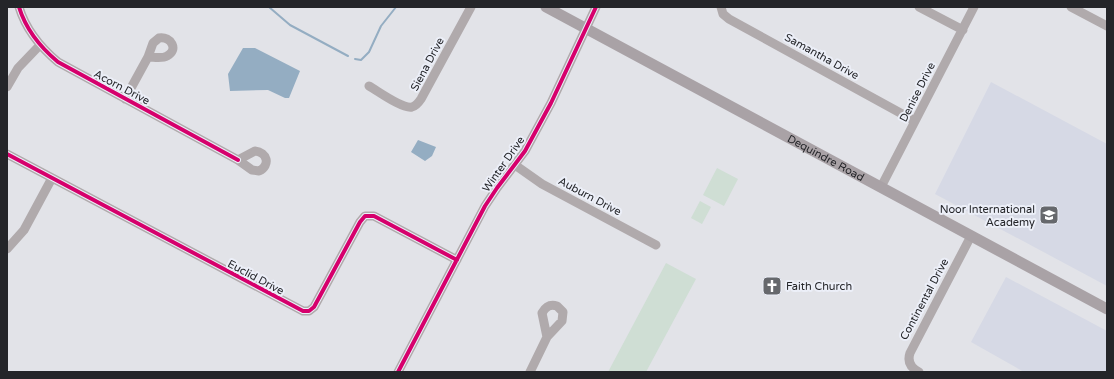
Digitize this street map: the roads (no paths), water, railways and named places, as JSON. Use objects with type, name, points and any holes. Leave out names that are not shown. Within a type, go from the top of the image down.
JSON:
[{"type":"main road","name":"Dequindre Road","points":[[546,7],[1107,309]]},
{"type":"street","name":"Acorn Drive","points":[[20,7],[30,31],[40,45],[49,55],[63,65],[238,160]]},
{"type":"street","name":"Siena Drive","points":[[368,86],[404,106],[411,107],[416,105],[421,99],[471,7]]},
{"type":"street","name":"Winter Drive","points":[[398,372],[490,198],[525,151],[542,120],[596,7]]},
{"type":"street","points":[[919,7],[963,30]]},
{"type":"street","name":"Denise Drive","points":[[881,187],[974,7]]},
{"type":"street","points":[[1071,7],[1107,26]]},
{"type":"street","name":"Samantha Drive","points":[[721,8],[723,14],[729,19],[916,121]]},
{"type":"street","points":[[7,87],[18,68],[40,45]]},
{"type":"street","points":[[125,99],[148,57]]},
{"type":"street","name":"Euclid Drive","points":[[7,154],[303,311],[309,311],[314,307],[360,222],[365,216],[374,216],[457,260]]},
{"type":"street","name":"Auburn Drive","points":[[515,165],[542,184],[656,245]]},
{"type":"street","points":[[7,249],[24,230],[52,178]]},
{"type":"street","name":"Continental Drive","points":[[919,372],[911,367],[909,363],[910,353],[971,236]]},
{"type":"street","points":[[530,372],[547,337]]},
{"type":"water","points":[[243,48],[255,48],[300,71],[289,98],[285,98],[268,90],[230,91],[228,74]]},
{"type":"water","points":[[418,140],[436,147],[432,156],[425,161],[411,152]]},
{"type":"waterway","points":[[269,7],[290,25],[348,56]]},
{"type":"waterway","points":[[355,59],[361,60],[369,52],[381,26],[396,7]]},
{"type":"place","name":"Noor International Academy","points":[[1049,215]]},
{"type":"place","name":"Faith Church","points":[[772,286]]}]
